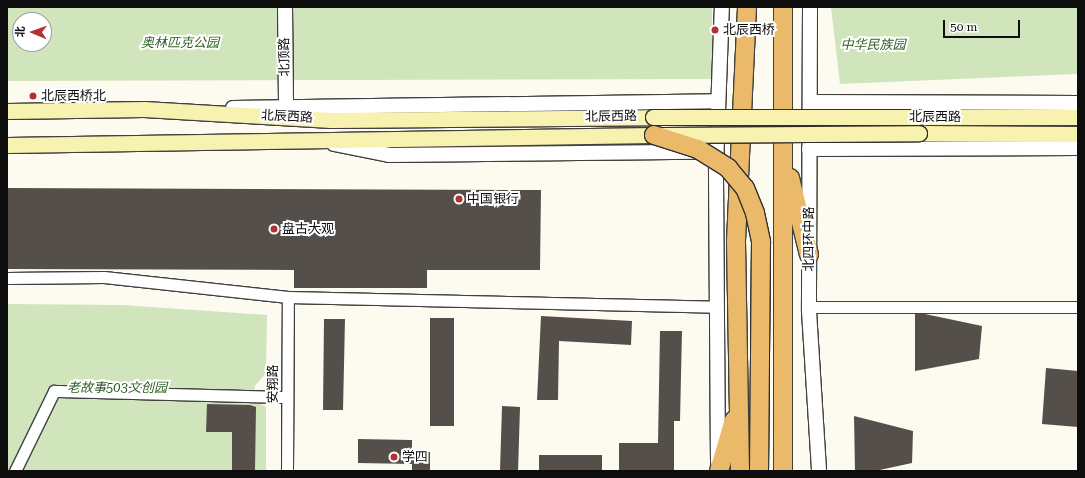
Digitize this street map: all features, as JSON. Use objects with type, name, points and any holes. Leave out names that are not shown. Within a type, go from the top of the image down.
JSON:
[{"type":"highway","points":[[740,471],[736,241],[747,7]]},
{"type":"highway","name":"北四环中路","points":[[783,7],[783,471]]},
{"type":"highway","points":[[654,135],[698,149],[728,168],[745,188],[755,213],[761,242],[759,471]]},
{"type":"highway","points":[[784,149],[809,255]]},
{"type":"highway","points":[[718,471],[739,404]]},
{"type":"main road","name":"北辰西路","points":[[7,111],[144,109],[331,120],[653,117],[1078,117]]},
{"type":"main road","name":"北辰西路","points":[[7,145],[654,135],[919,133],[1078,134]]},
{"type":"street","name":"北顶路","points":[[285,7],[286,107]]},
{"type":"street","points":[[718,471],[716,152],[722,7]]},
{"type":"street","name":"北四环中路","points":[[810,7],[808,307],[819,471]]},
{"type":"street","name":"北辰西路","points":[[144,109],[718,101]]},
{"type":"street","name":"北辰西路","points":[[810,102],[1078,104]]},
{"type":"street","points":[[863,102],[863,149]]},
{"type":"street","name":"北辰西路","points":[[316,140],[389,155],[716,152]]},
{"type":"street","points":[[809,149],[1078,148]]},
{"type":"street","points":[[7,278],[104,277],[288,297],[717,307]]},
{"type":"street","name":"安翔路","points":[[287,471],[288,297]]},
{"type":"street","points":[[808,307],[1078,307]]},
{"type":"street","points":[[15,471],[54,391],[287,397]]},
{"type":"green space","name":"奥林匹克公园","points":[[7,7],[712,7],[712,79],[7,81]]},
{"type":"green space","name":"中华民族园","points":[[831,7],[1078,7],[1078,74],[840,84]]},
{"type":"green space","name":"老故事503文创园","points":[[7,304],[122,305],[267,315],[266,373],[255,386],[254,401],[266,407],[266,471],[7,471]]},
{"type":"building","name":"盘古大观","points":[[7,188],[541,190],[540,270],[427,270],[427,288],[294,288],[294,270],[7,269]]},
{"type":"building","points":[[915,314],[925,314],[982,326],[979,359],[915,371]]},
{"type":"building","points":[[541,316],[632,321],[631,345],[559,341],[558,400],[537,400]]},
{"type":"building","points":[[430,318],[454,318],[454,426],[430,426]]},
{"type":"building","points":[[324,319],[345,319],[343,410],[323,410]]},
{"type":"building","points":[[660,331],[682,331],[680,421],[674,421],[674,471],[619,471],[619,443],[658,443]]},
{"type":"building","points":[[1046,368],[1078,371],[1078,427],[1042,424]]},
{"type":"building","points":[[207,404],[250,405],[256,407],[255,471],[232,471],[232,432],[206,432]]},
{"type":"building","points":[[502,406],[520,407],[518,471],[500,471]]},
{"type":"building","points":[[854,416],[913,431],[912,463],[875,471],[855,471]]},
{"type":"building","name":"学四","points":[[358,439],[412,440],[412,451],[430,452],[430,471],[412,471],[412,464],[358,463]]},
{"type":"building","points":[[539,455],[602,455],[602,471],[539,471]]},
{"type":"place","name":"北辰西桥","points":[[715,30]]},
{"type":"place","name":"北辰西桥北","points":[[33,96]]},
{"type":"place","name":"中国银行","points":[[459,199]]},
{"type":"place","name":"盘古大观","points":[[274,229]]},
{"type":"place","name":"学四","points":[[394,457]]}]
